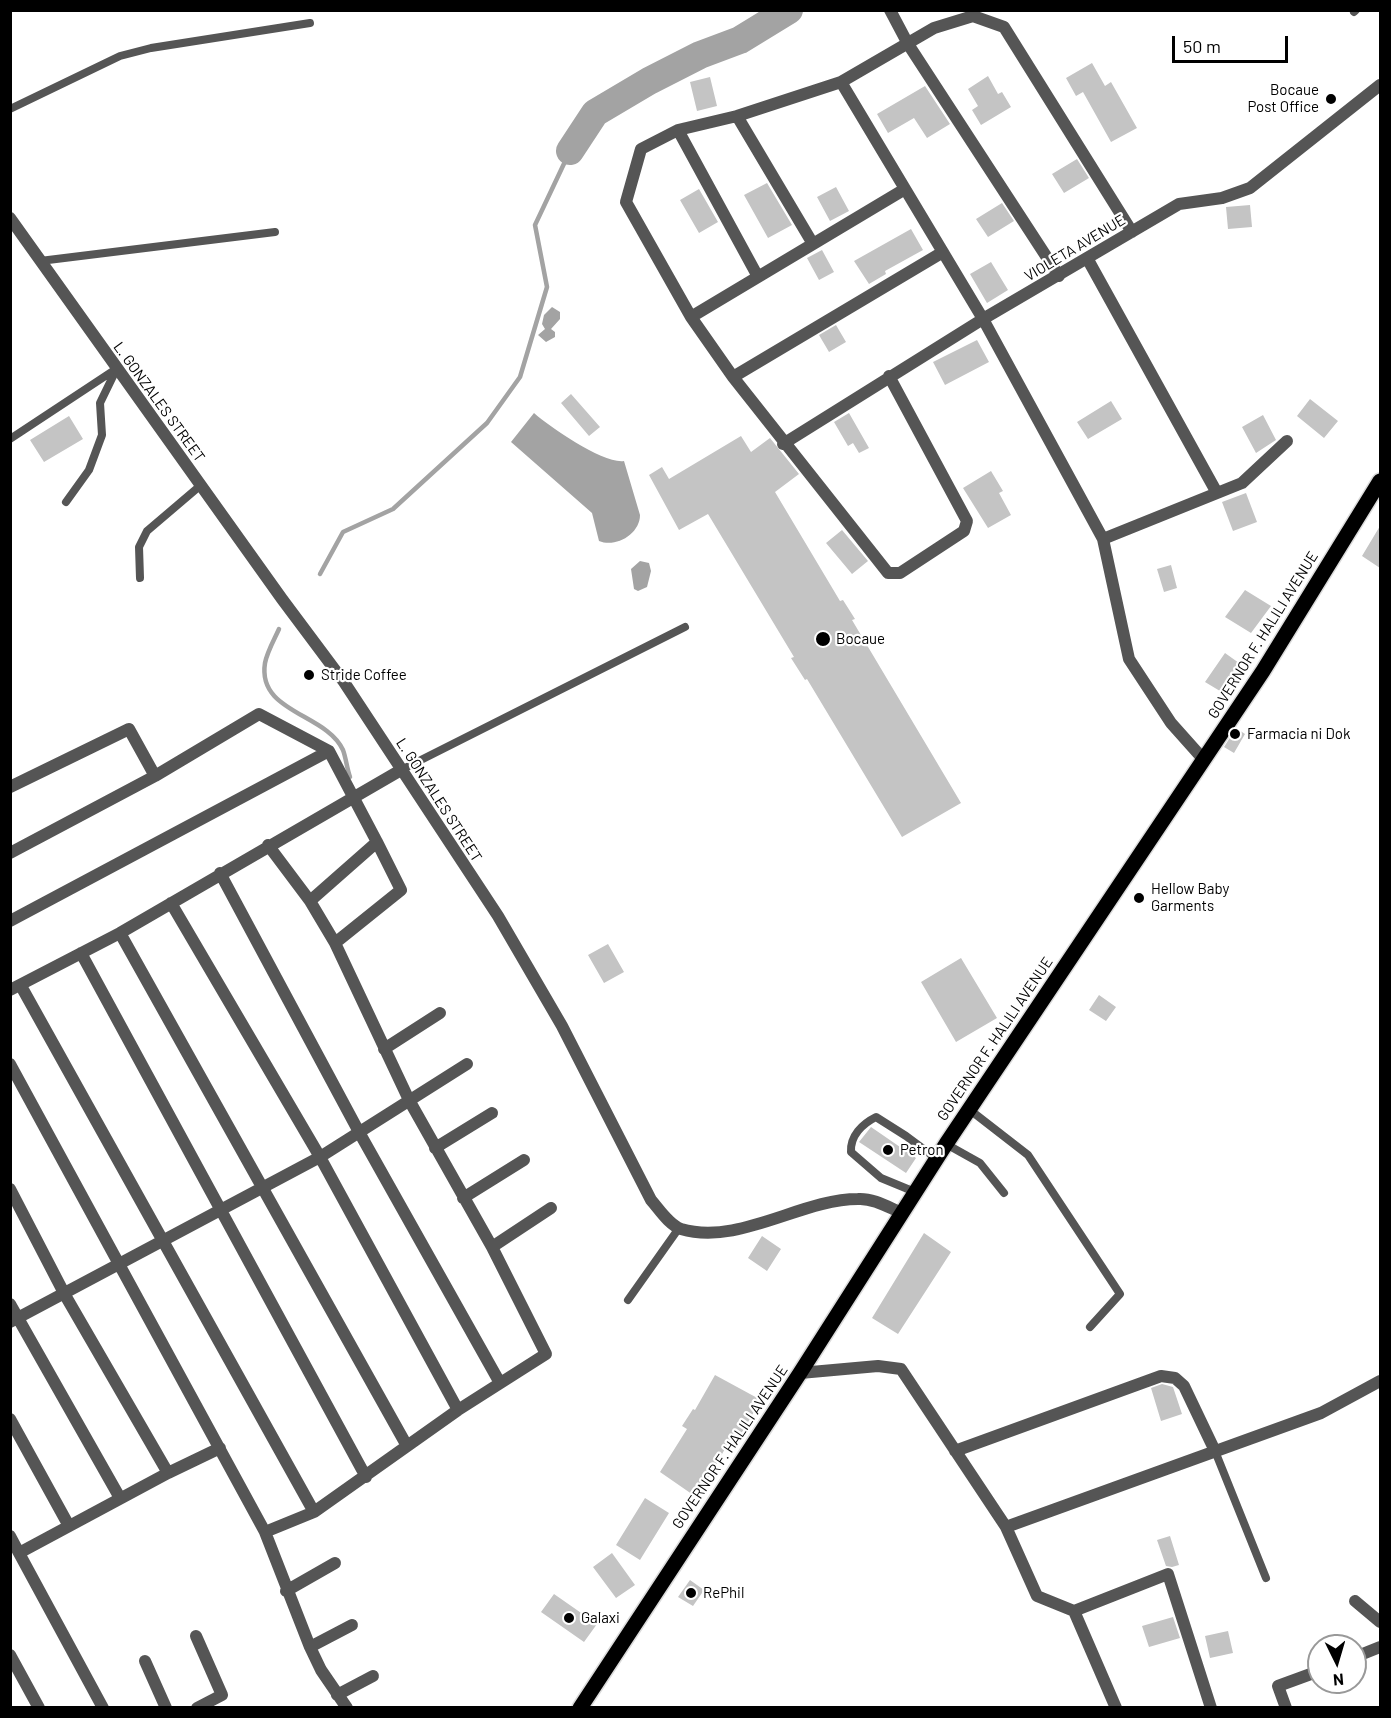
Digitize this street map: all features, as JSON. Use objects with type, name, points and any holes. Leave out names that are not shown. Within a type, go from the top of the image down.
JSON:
[{"type":"main road","name":"GOVERNOR F. HALILI AVENUE","points":[[580,1707],[800,1373],[946,1144],[1204,760],[1379,486]]},
{"type":"street","points":[[890,10],[908,44],[1059,276]]},
{"type":"street","points":[[890,376],[967,521],[964,531],[900,573],[888,573],[783,444],[691,317],[626,202],[641,149],[678,130],[737,116],[841,82],[934,28],[973,16],[1004,27],[1132,232]]},
{"type":"street","points":[[841,82],[983,319],[1103,539],[1129,659],[1172,723],[1204,760]]},
{"type":"street","name":"VIOLETA AVENUE","points":[[783,444],[983,319],[1179,204],[1222,198],[1251,188],[1380,86]]},
{"type":"street","points":[[737,116],[813,244]]},
{"type":"street","points":[[678,130],[757,275]]},
{"type":"street","points":[[691,317],[757,275],[905,189]]},
{"type":"street","name":"L. GONZALES STREET","points":[[10,218],[282,599],[344,682],[504,926],[567,1036],[651,1200],[679,1228]]},
{"type":"street","points":[[733,377],[943,252]]},
{"type":"street","points":[[1087,258],[1217,493]]},
{"type":"street","points":[[1103,539],[1242,483],[1287,441]]},
{"type":"street","points":[[10,853],[155,776],[259,714],[329,751],[401,890],[335,943]]},
{"type":"street","points":[[10,788],[129,729],[155,776]]},
{"type":"street","points":[[10,921],[329,751]]},
{"type":"street","points":[[314,1512],[163,1241],[16,988],[120,933],[400,770]]},
{"type":"street","points":[[310,901],[377,842]]},
{"type":"street","points":[[265,1532],[314,1512],[458,1410],[546,1354],[492,1247],[409,1100],[335,943],[310,901],[268,845]]},
{"type":"street","points":[[220,873],[359,1132],[500,1383]]},
{"type":"street","points":[[171,903],[320,1157],[458,1410]]},
{"type":"street","points":[[120,933],[407,1446]]},
{"type":"street","points":[[81,953],[366,1477]]},
{"type":"street","points":[[384,1049],[440,1013]]},
{"type":"street","points":[[10,1064],[265,1532],[286,1591],[310,1647],[337,1695],[347,1707]]},
{"type":"street","points":[[14,1320],[65,1295],[320,1157],[467,1064]]},
{"type":"street","points":[[435,1148],[492,1113]]},
{"type":"street","points":[[463,1198],[524,1160]]},
{"type":"street","points":[[10,1189],[65,1295],[168,1473]]},
{"type":"street","points":[[679,1228],[704,1231],[736,1228],[837,1200],[860,1198],[902,1213]]},
{"type":"street","points":[[492,1247],[551,1208]]},
{"type":"street","points":[[10,1304],[14,1320],[120,1498]]},
{"type":"street","points":[[800,1373],[878,1366],[901,1369],[1006,1527],[1037,1596],[1074,1611],[1168,1574],[1211,1707]]},
{"type":"street","points":[[955,1452],[1161,1376],[1175,1378],[1184,1386],[1215,1451]]},
{"type":"street","points":[[1006,1527],[1321,1413],[1380,1381]]},
{"type":"street","points":[[10,1419],[69,1526]]},
{"type":"street","points":[[19,1553],[120,1498],[220,1448]]},
{"type":"street","points":[[10,1536],[103,1707]]},
{"type":"street","points":[[286,1591],[334,1563]]},
{"type":"street","points":[[1355,1601],[1380,1622]]},
{"type":"street","points":[[1074,1611],[1116,1707]]},
{"type":"street","points":[[310,1647],[352,1624]]},
{"type":"street","points":[[196,1636],[222,1695],[196,1707]]},
{"type":"street","points":[[10,1655],[39,1707]]},
{"type":"street","points":[[145,1661],[166,1707]]},
{"type":"street","points":[[1286,1707],[1278,1686],[1307,1675]]},
{"type":"street","points":[[337,1695],[373,1676]]},
{"type":"lane","points":[[10,109],[120,56],[151,48],[310,23]]},
{"type":"lane","points":[[40,261],[274,232]]},
{"type":"lane","points":[[10,438],[117,368]]},
{"type":"lane","points":[[66,502],[88,470],[102,435],[100,403],[117,368]]},
{"type":"lane","points":[[140,578],[139,548],[147,531],[201,485]]},
{"type":"lane","points":[[400,770],[685,627]]},
{"type":"lane","points":[[970,1110],[1028,1155],[1120,1294],[1090,1327]]},
{"type":"lane","points":[[915,1192],[881,1178],[851,1152],[851,1142],[865,1123],[876,1117],[937,1159]]},
{"type":"lane","points":[[946,1144],[980,1163],[1004,1193]]},
{"type":"lane","points":[[628,1300],[679,1228]]},
{"type":"lane","points":[[1215,1451],[1266,1578]]},
{"type":"shaded area","points":[[552,307],[560,312],[560,319],[551,329],[555,332],[555,337],[546,342],[538,335],[545,329],[542,324],[544,315]]},
{"type":"shaded area","points":[[534,413],[565,436],[591,451],[604,457],[624,461],[640,515],[636,528],[626,538],[613,543],[599,541],[592,513],[511,442]]},
{"type":"shaded area","points":[[640,561],[649,563],[651,571],[647,587],[638,591],[634,589],[631,569]]},
{"type":"building","points":[[1092,63],[1105,86],[1111,82],[1137,128],[1111,142],[1083,92],[1076,96],[1066,78]]},
{"type":"building","points":[[988,76],[998,94],[1002,92],[1011,107],[981,125],[972,110],[978,106],[968,89]]},
{"type":"building","points":[[710,77],[717,106],[697,111],[690,82]]},
{"type":"building","points":[[925,86],[950,124],[927,138],[914,118],[888,133],[877,114]]},
{"type":"building","points":[[1077,159],[1089,178],[1064,193],[1052,174]]},
{"type":"building","points":[[767,183],[792,225],[768,238],[744,195]]},
{"type":"building","points":[[836,187],[849,211],[830,221],[817,197]]},
{"type":"building","points":[[699,189],[718,222],[699,233],[680,200]]},
{"type":"building","points":[[1002,203],[1014,221],[988,237],[976,219]]},
{"type":"building","points":[[1250,205],[1252,227],[1228,229],[1226,207]]},
{"type":"building","points":[[911,229],[923,250],[885,271],[886,274],[869,284],[854,261]]},
{"type":"building","points":[[822,250],[834,272],[819,280],[807,258]]},
{"type":"building","points":[[991,262],[1008,290],[987,303],[970,274]]},
{"type":"building","points":[[836,325],[846,342],[829,352],[819,335]]},
{"type":"building","points":[[977,340],[989,362],[945,385],[933,362]]},
{"type":"building","points":[[571,394],[600,427],[589,436],[561,403]]},
{"type":"building","points":[[1310,399],[1338,421],[1324,438],[1297,416]]},
{"type":"building","points":[[1111,401],[1122,419],[1088,439],[1077,422]]},
{"type":"building","points":[[849,413],[869,448],[859,453],[853,443],[848,446],[834,422]]},
{"type":"building","points":[[1263,415],[1276,440],[1256,453],[1242,427]]},
{"type":"building","points":[[69,416],[83,439],[44,462],[30,440]]},
{"type":"building","name":"Bocaue","points":[[741,436],[751,452],[770,438],[799,474],[775,492],[840,601],[843,600],[855,619],[852,620],[961,803],[902,837],[807,679],[805,680],[791,658],[794,657],[708,514],[679,530],[649,475],[662,467],[669,479]]},
{"type":"building","points":[[991,471],[1003,491],[999,493],[1011,515],[988,528],[963,488]]},
{"type":"building","points":[[1246,493],[1257,522],[1233,531],[1222,502]]},
{"type":"building","points":[[1380,526],[1380,568],[1362,556]]},
{"type":"building","points":[[842,530],[868,561],[852,574],[826,543]]},
{"type":"building","points":[[1171,565],[1177,588],[1164,592],[1157,569]]},
{"type":"building","points":[[1245,590],[1271,606],[1251,633],[1225,617]]},
{"type":"building","points":[[1225,653],[1239,663],[1220,691],[1205,682]]},
{"type":"building","points":[[1236,728],[1245,734],[1234,753],[1224,747]]},
{"type":"building","points":[[608,944],[624,972],[604,983],[588,955]]},
{"type":"building","points":[[961,958],[997,1018],[956,1042],[921,982]]},
{"type":"building","points":[[1099,995],[1116,1007],[1106,1021],[1089,1010]]},
{"type":"building","name":"Petron","points":[[871,1127],[916,1158],[906,1173],[859,1142]]},
{"type":"building","points":[[924,1233],[951,1252],[898,1334],[872,1318]]},
{"type":"building","points":[[762,1236],[781,1249],[767,1271],[748,1258]]},
{"type":"building","points":[[715,1375],[761,1400],[741,1434],[735,1431],[708,1479],[711,1482],[699,1499],[660,1472],[687,1429],[682,1426],[693,1409],[695,1410]]},
{"type":"building","points":[[1162,1384],[1173,1387],[1182,1414],[1161,1421],[1151,1388]]},
{"type":"building","points":[[645,1498],[669,1513],[640,1560],[616,1545]]},
{"type":"building","points":[[1170,1536],[1179,1565],[1172,1567],[1166,1566],[1157,1540]]},
{"type":"building","points":[[612,1553],[635,1585],[616,1598],[593,1567]]},
{"type":"building","name":"RePhil","points":[[690,1580],[704,1590],[693,1606],[678,1597]]},
{"type":"building","name":"Galaxi","points":[[554,1594],[597,1624],[584,1642],[541,1612]]},
{"type":"building","points":[[1173,1617],[1180,1638],[1149,1647],[1142,1626]]},
{"type":"building","points":[[1228,1631],[1233,1653],[1210,1658],[1205,1636]]},
{"type":"waterway","points":[[570,151],[595,113],[649,81],[700,55],[740,40],[789,10]]},
{"type":"waterway","points":[[320,574],[343,532],[393,509],[487,423],[520,377],[547,287],[535,225],[570,151]]},
{"type":"waterway","points":[[279,629],[265,663],[265,680],[271,692],[282,703],[323,728],[334,738],[343,750],[350,777]]},
{"type":"place","name":"Bocaue Post Office","points":[[1331,99]]},
{"type":"place","name":"Bocaue","points":[[823,639]]},
{"type":"place","name":"Stride Coffee","points":[[309,675]]},
{"type":"place","name":"Farmacia ni Dok","points":[[1235,734]]},
{"type":"place","name":"Hellow Baby Garments","points":[[1139,898]]},
{"type":"place","name":"Petron","points":[[888,1150]]},
{"type":"place","name":"RePhil","points":[[691,1593]]},
{"type":"place","name":"Galaxi","points":[[569,1618]]}]
